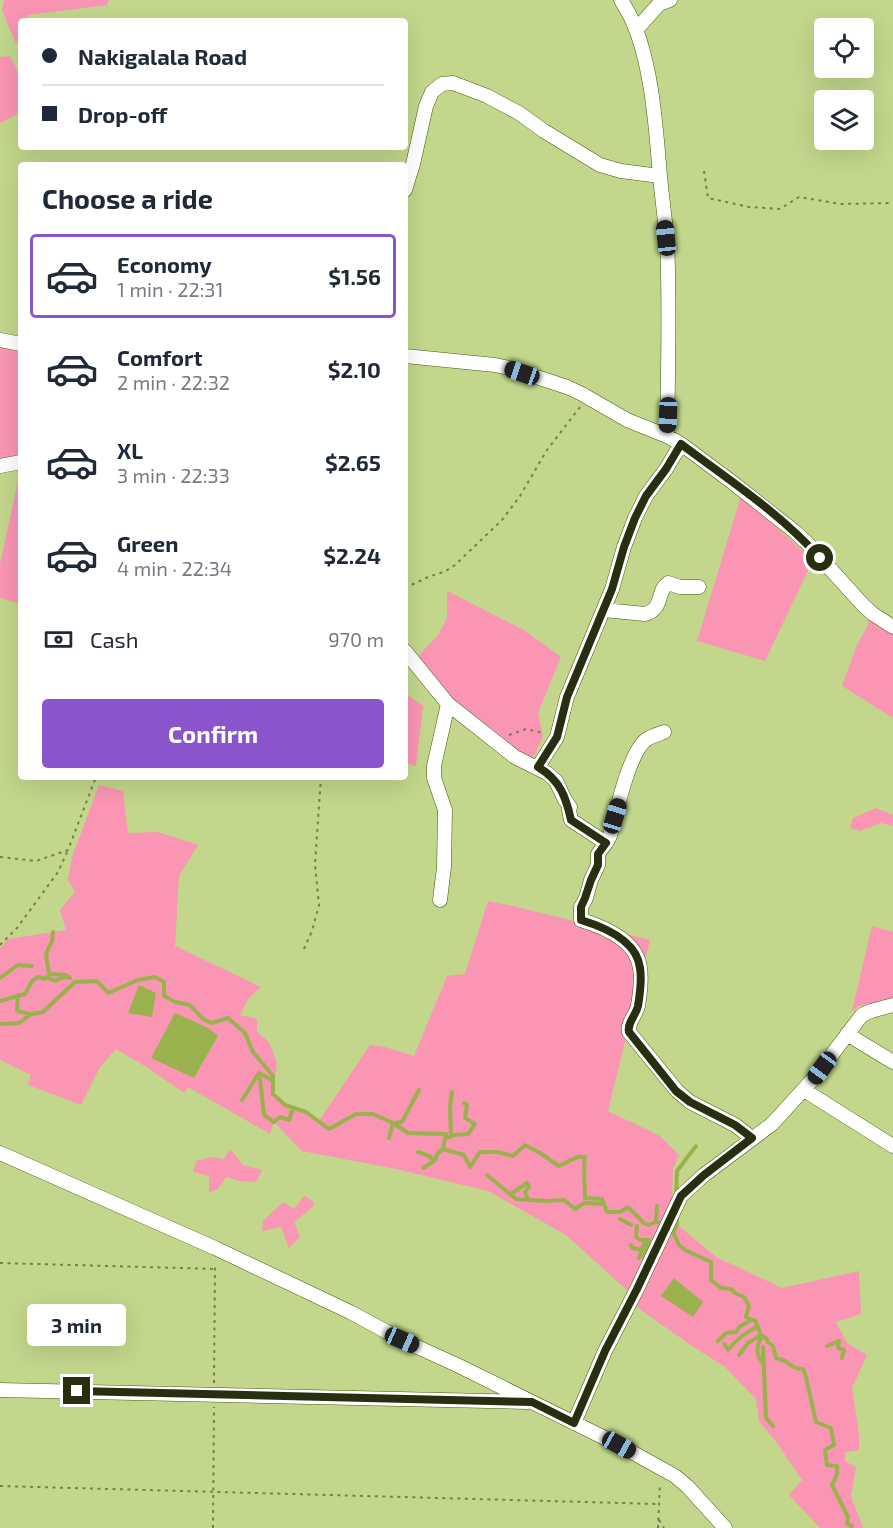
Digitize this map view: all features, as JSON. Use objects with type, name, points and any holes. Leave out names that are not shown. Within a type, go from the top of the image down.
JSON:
[{"type":"street","points":[[621,0],[632,20],[644,54],[658,150],[668,279],[667,436]]},
{"type":"street","points":[[636,30],[659,4],[670,0]]},
{"type":"street","points":[[408,181],[414,164],[426,106],[432,92],[442,84],[453,83],[487,96],[519,113],[600,165],[621,171],[660,176]]},
{"type":"street","points":[[0,340],[18,343]]},
{"type":"street","points":[[408,356],[509,368],[567,387],[627,420],[667,436],[681,444],[794,531],[863,605],[893,627]]},
{"type":"street","points":[[538,767],[557,737],[567,697],[604,610],[635,518],[646,496],[681,444]]},
{"type":"street","points":[[0,466],[18,463]]},
{"type":"street","points":[[604,610],[645,614],[656,609],[666,584],[699,587]]},
{"type":"street","points":[[408,655],[448,704],[515,757],[538,767],[556,781],[570,807],[571,820],[606,843]]},
{"type":"street","points":[[440,900],[444,867],[445,810],[434,778],[434,766],[448,704]]},
{"type":"street","points":[[664,732],[645,740],[627,772],[610,836],[598,854],[598,865],[581,907],[580,917],[581,920],[615,934],[630,946],[636,955],[640,967],[640,988],[638,1007],[628,1027],[629,1032],[676,1091],[690,1102],[735,1125],[752,1138]]},
{"type":"street","points":[[574,1423],[605,1351],[681,1196],[704,1175],[772,1124],[804,1090],[862,1015],[893,1005]]},
{"type":"street","points":[[847,1034],[893,1062]]},
{"type":"street","points":[[804,1090],[893,1146]]},
{"type":"street","points":[[0,1153],[225,1253],[350,1312],[662,1468],[688,1487],[725,1528]]},
{"type":"street","points":[[0,1390],[532,1402]]},
{"type":"path","points":[[704,171],[708,198],[749,207],[780,209],[799,197],[840,204],[893,203]]},
{"type":"path","points":[[408,587],[446,571],[461,560],[502,520],[520,496],[547,450],[587,397]]},
{"type":"path","points":[[495,741],[526,729],[557,737]]},
{"type":"path","points":[[0,945],[17,928],[58,873],[95,780]]},
{"type":"path","points":[[304,949],[319,905],[315,864],[321,780]]},
{"type":"path","points":[[0,857],[36,861],[68,850]]},
{"type":"path","points":[[0,1263],[216,1269]]},
{"type":"path","points":[[658,1528],[662,1468]]},
{"type":"path","points":[[0,1486],[658,1504]]},
{"type":"path","points":[[658,1518],[664,1528]]},
{"type":"shaded area","points":[[4,0],[109,0],[107,5],[18,18],[16,44],[2,10]]},
{"type":"shaded area","points":[[10,56],[18,73],[18,114],[0,123],[0,57]]},
{"type":"shaded area","points":[[0,343],[18,346],[18,459],[0,462]]},
{"type":"shaded area","points":[[18,481],[18,603],[0,598],[0,564]]},
{"type":"shaded area","points":[[741,496],[813,560],[765,661],[697,641]]},
{"type":"shaded area","points":[[447,591],[524,630],[561,657],[538,713],[543,736],[534,756],[527,762],[489,735],[412,663],[438,635],[447,618]]},
{"type":"shaded area","points":[[869,617],[893,631],[893,718],[842,686],[857,645],[868,625]]},
{"type":"shaded area","points":[[408,695],[423,706],[416,766],[408,764]]},
{"type":"shaded area","points":[[99,785],[123,791],[128,833],[158,832],[198,845],[179,876],[175,946],[261,987],[249,998],[240,1015],[257,1019],[257,1032],[269,1042],[277,1063],[273,1094],[285,1105],[306,1112],[319,1121],[370,1045],[414,1056],[447,976],[465,974],[488,901],[650,940],[608,1111],[660,1136],[679,1155],[673,1169],[672,1202],[628,1291],[566,1235],[488,1191],[396,1169],[302,1151],[274,1122],[270,1134],[188,1087],[184,1093],[116,1049],[100,1067],[81,1105],[28,1085],[31,1075],[0,1060],[0,948],[8,939],[66,930],[60,910],[75,892],[68,880],[72,857]],"holes":[[[175,1014],[218,1036],[194,1078],[167,1030]]]},
{"type":"shaded area","points":[[876,808],[893,815],[893,826],[881,823],[860,831],[850,828],[853,818]]},
{"type":"shaded area","points":[[872,926],[893,932],[893,1003],[859,1006],[852,1011]]},
{"type":"shaded area","points":[[139,985],[156,993],[152,1017],[128,1013]]},
{"type":"shaded area","points":[[175,1013],[208,1028],[218,1036],[194,1078],[151,1058]]},
{"type":"shaded area","points":[[230,1149],[243,1165],[262,1170],[256,1182],[239,1181],[226,1177],[218,1189],[209,1193],[209,1176],[193,1172],[196,1161],[212,1157],[224,1159]]},
{"type":"shaded area","points":[[304,1196],[312,1200],[314,1206],[294,1222],[300,1237],[289,1248],[281,1227],[262,1231],[263,1221],[283,1202],[294,1209]]},
{"type":"shaded area","points":[[673,1221],[716,1257],[782,1288],[859,1271],[861,1314],[836,1322],[847,1343],[867,1355],[852,1388],[859,1450],[845,1452],[845,1461],[856,1467],[851,1496],[863,1528],[820,1528],[789,1495],[802,1480],[759,1421],[756,1399],[725,1367],[636,1305]]},
{"type":"shaded area","points":[[674,1278],[703,1302],[693,1317],[661,1296]]},
{"type":"waterway","points":[[53,932],[46,954],[49,974],[66,975],[70,978]]},
{"type":"waterway","points":[[0,978],[18,965],[32,966]]},
{"type":"waterway","points":[[0,1001],[25,994],[32,981],[38,977],[56,981],[69,977]]},
{"type":"waterway","points":[[0,1024],[19,1023],[31,1014],[43,1012],[75,982],[97,981],[108,993],[138,980],[155,977],[164,982],[164,996],[175,1002],[190,1005],[203,1019],[212,1023],[228,1018],[245,1033],[253,1052],[273,1076],[273,1094],[285,1105],[306,1112],[329,1129],[356,1114],[373,1114],[408,1133],[446,1134],[443,1149],[464,1155],[470,1167],[480,1152],[497,1152],[513,1156],[525,1145],[559,1166],[577,1157],[585,1157],[585,1198],[602,1199],[607,1212],[620,1212],[628,1207],[648,1225],[656,1222],[663,1223]]},
{"type":"waterway","points":[[18,995],[17,1011],[30,1014]]},
{"type":"waterway","points":[[242,1100],[259,1073],[273,1081]]},
{"type":"waterway","points":[[260,1079],[264,1115],[274,1122],[280,1117],[289,1120],[293,1108]]},
{"type":"waterway","points":[[389,1138],[393,1123],[402,1122],[419,1090]]},
{"type":"waterway","points":[[451,1136],[452,1092]]},
{"type":"waterway","points":[[445,1139],[454,1135],[468,1134],[475,1124],[465,1118],[467,1105],[464,1103]]},
{"type":"waterway","points":[[676,1196],[677,1171],[696,1146]]},
{"type":"waterway","points":[[423,1168],[434,1161],[443,1149]]},
{"type":"waterway","points":[[418,1152],[429,1156],[434,1161]]},
{"type":"waterway","points":[[487,1175],[516,1199],[564,1200],[575,1209],[584,1203],[604,1204]]},
{"type":"waterway","points":[[511,1194],[527,1183],[529,1187],[525,1192],[528,1200]]},
{"type":"waterway","points":[[656,1222],[657,1206]]},
{"type":"waterway","points":[[674,1232],[677,1216]]},
{"type":"waterway","points":[[620,1219],[631,1225]]},
{"type":"waterway","points":[[637,1226],[636,1237],[640,1240],[649,1240],[644,1258]]},
{"type":"waterway","points":[[672,1230],[679,1245],[685,1250],[711,1262],[711,1280],[721,1288],[731,1289],[744,1297],[749,1306],[746,1317],[755,1320],[761,1335],[773,1346],[776,1358],[795,1368],[803,1369],[816,1422],[831,1428],[834,1445],[825,1450],[827,1465],[837,1466],[837,1474],[832,1485],[848,1517],[847,1524],[852,1526],[851,1528]]},
{"type":"waterway","points":[[639,1258],[644,1244]]},
{"type":"waterway","points":[[631,1245],[632,1248],[642,1250]]},
{"type":"waterway","points":[[718,1341],[726,1333],[736,1332],[739,1327],[751,1320]]},
{"type":"waterway","points":[[724,1344],[728,1350],[738,1339],[758,1326]]},
{"type":"waterway","points":[[739,1355],[748,1343],[761,1335]]},
{"type":"waterway","points":[[762,1336],[758,1349],[762,1362]]},
{"type":"waterway","points":[[827,1346],[839,1341],[838,1348],[844,1350],[842,1358]]},
{"type":"waterway","points":[[763,1347],[766,1418],[773,1426]]},
{"type":"route","points":[[77,1391],[532,1402],[574,1423],[605,1351],[637,1289],[676,1204],[681,1196],[704,1175],[752,1138],[735,1125],[690,1102],[676,1091],[629,1032],[628,1027],[638,1007],[640,988],[640,967],[636,955],[630,946],[615,934],[581,920],[580,917],[581,907],[598,865],[598,854],[606,843],[571,820],[570,807],[556,781],[538,767],[557,737],[567,697],[612,589],[635,518],[646,496],[681,444],[782,521],[820,558]]}]
